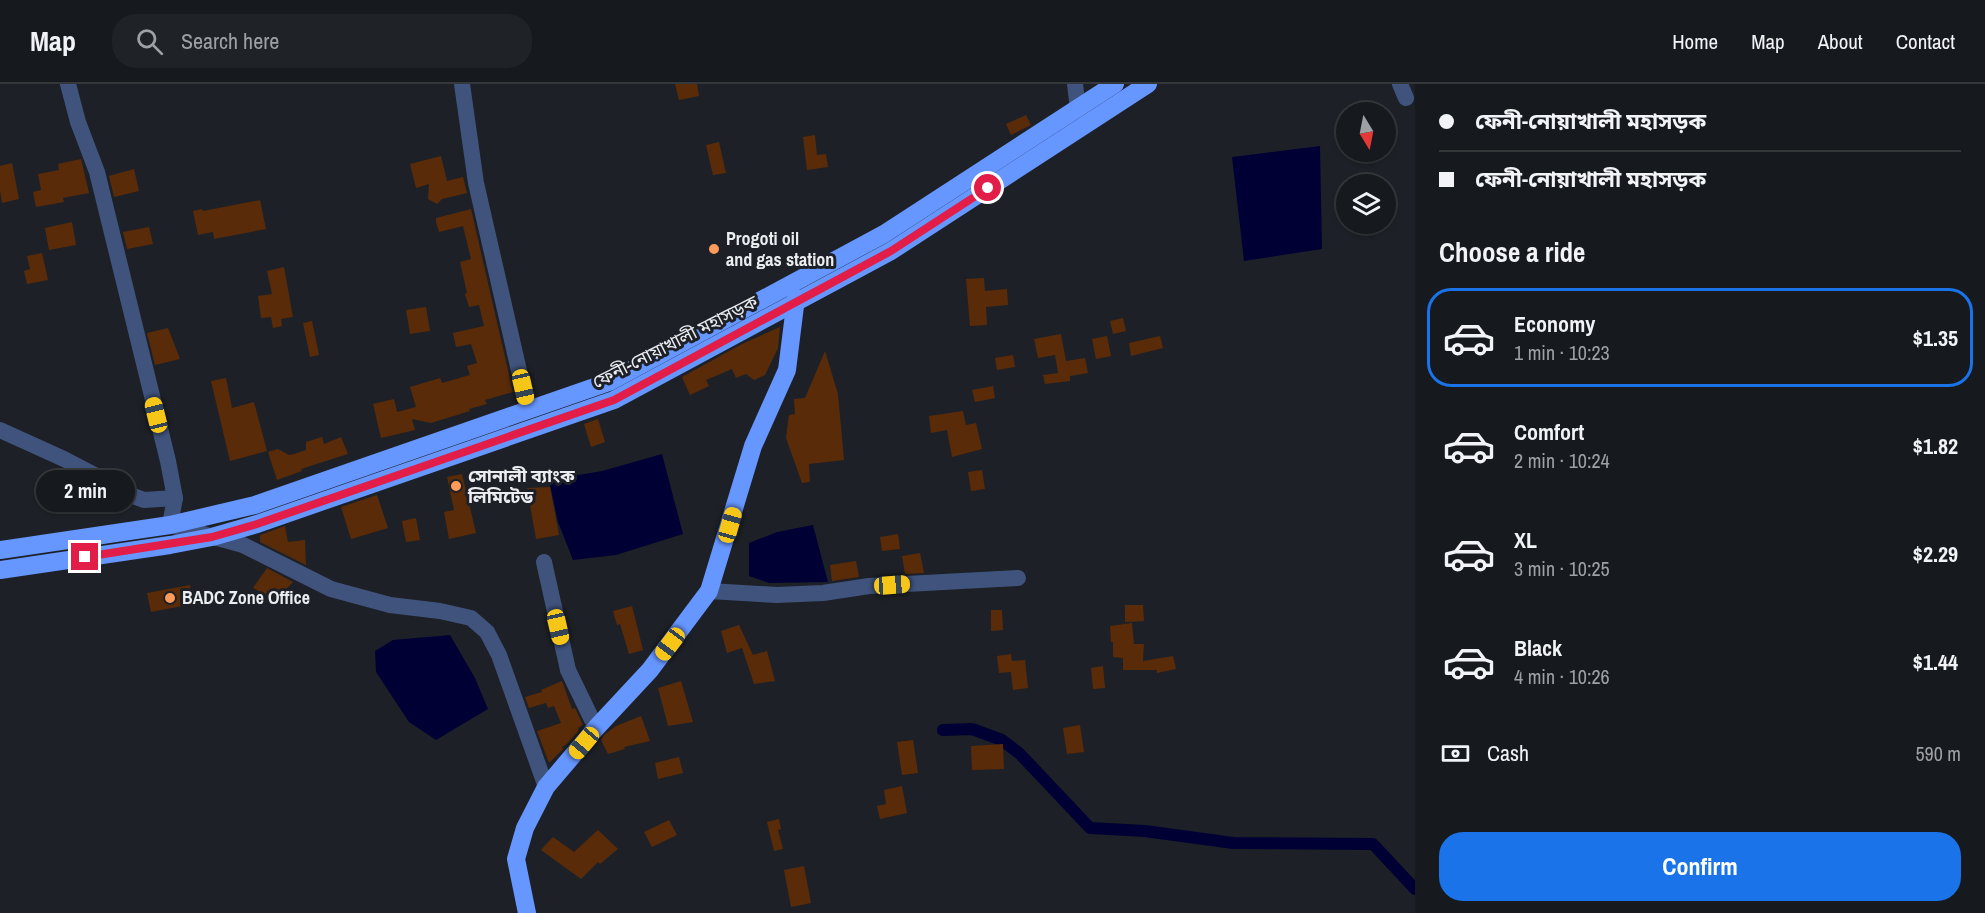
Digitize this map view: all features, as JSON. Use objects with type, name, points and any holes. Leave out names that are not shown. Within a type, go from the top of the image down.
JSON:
[{"type":"highway","name":"ফেনী-নোয়াখালী মহাসড়ক","points":[[0,550],[170,525],[255,505],[609,382],[884,234],[1115,84]]},
{"type":"highway","name":"ফেনী-নোয়াখালী মহাসড়ক","points":[[0,570],[212,537],[257,524],[614,400],[891,251],[1148,84]]},
{"type":"highway","points":[[527,913],[516,859],[525,828],[546,787],[596,728],[650,670],[709,591],[753,446],[787,370],[794,304],[801,279]]},
{"type":"street","points":[[68,84],[97,172],[175,498],[170,525],[243,545],[331,589],[390,604],[440,610],[471,618],[487,632],[499,656],[546,787]]},
{"type":"street","points":[[462,84],[476,183],[528,410]]},
{"type":"street","points":[[1075,84],[1078,109]]},
{"type":"street","points":[[0,430],[64,459],[125,493],[144,500],[175,498]]},
{"type":"street","points":[[544,562],[568,670],[596,728]]},
{"type":"street","points":[[709,591],[777,595],[869,586],[1018,578]]},
{"type":"shaded area","points":[[1320,146],[1322,249],[1244,261],[1232,157]]},
{"type":"shaded area","points":[[662,454],[683,534],[616,555],[573,560],[558,522],[549,480],[602,471]]},
{"type":"shaded area","points":[[813,525],[828,582],[769,583],[749,576],[749,543],[777,532]]},
{"type":"shaded area","points":[[450,635],[475,678],[488,709],[436,740],[409,722],[376,672],[375,651],[393,640]]},
{"type":"building","points":[[675,84],[697,84],[699,96],[679,100]]},
{"type":"building","points":[[1026,115],[1031,125],[1011,135],[1006,124]]},
{"type":"building","points":[[815,135],[817,155],[826,154],[828,167],[807,170],[803,137]]},
{"type":"building","points":[[719,142],[726,173],[713,175],[706,145]]},
{"type":"building","points":[[441,156],[447,181],[463,177],[467,193],[442,199],[437,204],[428,199],[429,184],[416,188],[410,164]]},
{"type":"building","points":[[81,159],[89,193],[63,198],[64,202],[36,207],[33,192],[41,190],[38,174],[59,170],[58,164]]},
{"type":"building","points":[[12,163],[19,199],[2,203],[0,166]]},
{"type":"building","points":[[134,169],[139,191],[114,197],[109,176]]},
{"type":"building","points":[[260,200],[266,229],[214,239],[213,232],[198,235],[193,211]]},
{"type":"building","points":[[471,209],[513,392],[485,400],[487,404],[469,409],[470,411],[431,423],[412,419],[415,430],[381,438],[373,404],[394,399],[397,412],[416,407],[410,387],[440,378],[442,383],[470,375],[467,366],[477,363],[471,344],[456,347],[453,333],[484,326],[479,305],[469,307],[465,294],[467,293],[460,262],[471,259],[463,226],[439,232],[436,222],[436,218]]},
{"type":"building","points":[[72,222],[76,245],[49,250],[45,228]]},
{"type":"building","points":[[149,227],[153,244],[127,249],[123,232]]},
{"type":"building","points":[[42,253],[48,280],[27,284],[24,271],[30,269],[27,256]]},
{"type":"building","points":[[284,267],[293,317],[281,319],[282,326],[273,328],[271,317],[261,318],[258,296],[272,294],[267,271]]},
{"type":"building","points":[[984,278],[985,291],[1007,289],[1008,305],[986,307],[987,325],[970,326],[966,279]]},
{"type":"building","points":[[426,307],[430,331],[410,334],[406,310]]},
{"type":"building","points":[[1123,318],[1126,331],[1113,334],[1110,321]]},
{"type":"building","points":[[312,321],[319,355],[310,357],[303,323]]},
{"type":"building","points":[[780,327],[778,348],[765,375],[754,380],[746,374],[736,378],[732,369],[706,380],[709,386],[690,395],[682,377],[742,344]]},
{"type":"building","points":[[168,328],[180,359],[155,365],[147,333]]},
{"type":"building","points":[[1061,334],[1066,361],[1085,358],[1088,373],[1070,376],[1070,381],[1045,384],[1043,375],[1058,373],[1055,355],[1038,358],[1034,339]]},
{"type":"building","points":[[1107,336],[1111,356],[1096,359],[1092,339]]},
{"type":"building","points":[[1160,336],[1163,348],[1131,356],[1129,343]]},
{"type":"building","points":[[825,351],[838,394],[844,460],[809,464],[810,482],[802,483],[786,438],[789,415],[795,414],[794,399],[805,398]]},
{"type":"building","points":[[1013,355],[1015,367],[997,370],[995,358]]},
{"type":"building","points":[[226,378],[232,408],[254,402],[267,451],[230,461],[211,381]]},
{"type":"building","points":[[993,386],[995,398],[975,402],[972,390]]},
{"type":"building","points":[[963,411],[966,425],[976,423],[982,449],[952,457],[947,430],[931,433],[929,416]]},
{"type":"building","points":[[598,419],[605,442],[591,447],[584,424]]},
{"type":"building","points":[[322,437],[324,444],[341,437],[348,454],[301,469],[302,471],[277,480],[268,452],[278,449],[289,455],[294,454],[306,450],[306,442]]},
{"type":"building","points":[[982,470],[985,489],[971,491],[968,472]]},
{"type":"building","points":[[462,474],[476,533],[449,539],[444,512],[454,510],[447,477]]},
{"type":"building","points":[[550,487],[559,535],[536,539],[527,488]]},
{"type":"building","points":[[377,495],[388,528],[351,539],[341,507]]},
{"type":"building","points":[[416,518],[420,540],[406,542],[402,521]]},
{"type":"building","points":[[285,526],[288,542],[305,540],[306,565],[260,542],[260,535]]},
{"type":"building","points":[[898,534],[900,549],[882,551],[880,537]]},
{"type":"building","points":[[920,553],[924,573],[905,574],[902,556]]},
{"type":"building","points":[[856,561],[859,577],[832,581],[830,565]]},
{"type":"building","points":[[267,568],[293,582],[276,600],[253,588]]},
{"type":"building","name":"BADC Zone Office","points":[[190,585],[193,604],[151,612],[147,593]]},
{"type":"building","points":[[1125,605],[1143,605],[1144,621],[1125,622]]},
{"type":"building","points":[[632,606],[643,650],[629,654],[620,624],[617,625],[613,611]]},
{"type":"building","points":[[991,610],[1002,610],[1003,630],[991,631]]},
{"type":"building","points":[[1132,623],[1134,644],[1144,644],[1143,661],[1173,656],[1176,669],[1157,673],[1157,670],[1123,670],[1123,658],[1113,657],[1110,626]]},
{"type":"building","points":[[739,625],[753,655],[767,651],[775,681],[754,684],[742,648],[727,653],[721,631]]},
{"type":"building","points":[[1011,654],[1012,661],[1025,660],[1028,688],[1013,690],[1011,672],[999,673],[997,656]]},
{"type":"building","points":[[1103,666],[1105,688],[1093,689],[1091,668]]},
{"type":"building","points":[[562,681],[572,709],[575,708],[583,725],[549,763],[537,731],[561,723],[554,706],[548,708],[546,703],[529,708],[525,697],[542,692],[541,690]]},
{"type":"building","points":[[681,681],[693,722],[668,726],[658,688]]},
{"type":"building","points":[[641,716],[650,741],[624,747],[625,749],[608,754],[601,740],[604,735],[616,726]]},
{"type":"building","points":[[1080,725],[1084,752],[1067,754],[1063,728]]},
{"type":"building","points":[[913,740],[918,773],[902,775],[897,742]]},
{"type":"building","points":[[1003,744],[1004,769],[972,770],[971,746]]},
{"type":"building","points":[[679,757],[683,773],[658,779],[655,763]]},
{"type":"building","points":[[902,786],[907,813],[880,819],[877,806],[886,804],[884,790]]},
{"type":"building","points":[[779,819],[781,829],[778,830],[783,849],[774,851],[767,822]]},
{"type":"building","points":[[669,820],[677,835],[652,847],[644,832]]},
{"type":"building","points":[[598,830],[618,849],[600,864],[598,862],[581,879],[541,850],[553,837],[574,852]]},
{"type":"building","points":[[804,866],[811,903],[791,907],[784,870]]},
{"type":"waterway","points":[[943,730],[972,729],[1002,740],[1020,754],[1090,828],[1145,831],[1233,843],[1373,844],[1415,889]]},
{"type":"place","name":"Progoti oil and gas station","points":[[714,249]]},
{"type":"place","name":"সোনালী ব্যাংক লিমিটেড","points":[[456,486]]},
{"type":"place","name":"BADC Zone Office","points":[[170,598]]},
{"type":"route","points":[[85,557],[212,537],[257,524],[614,400],[891,251],[988,188]]}]
